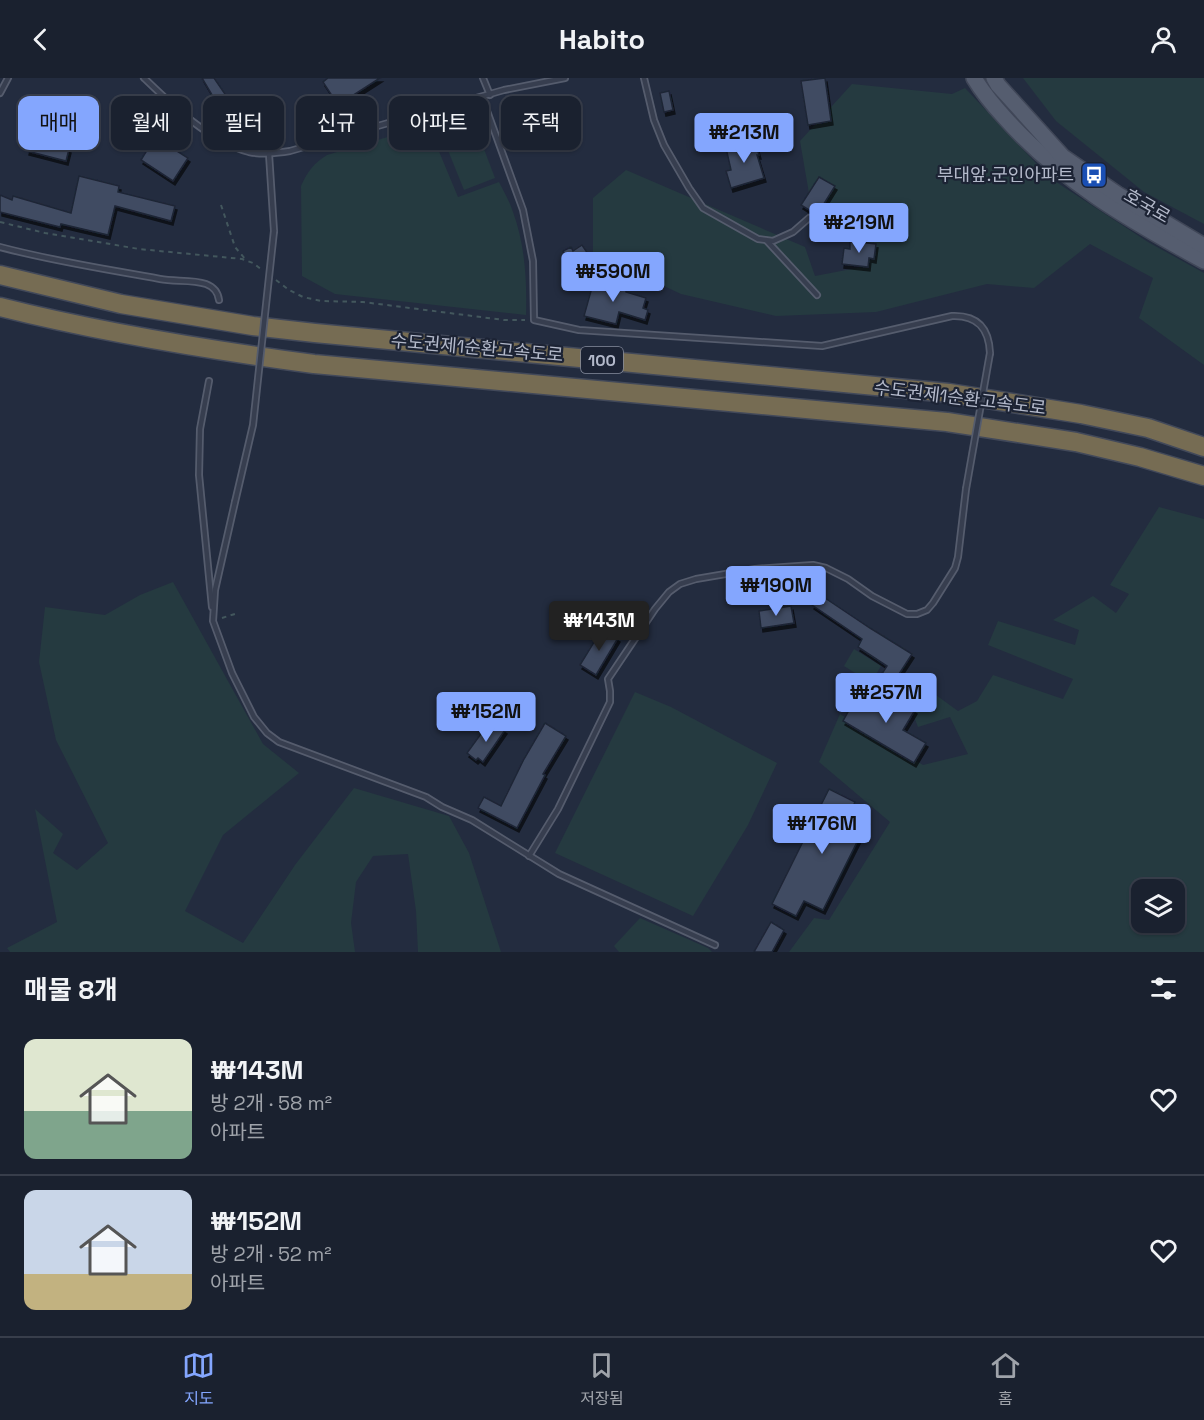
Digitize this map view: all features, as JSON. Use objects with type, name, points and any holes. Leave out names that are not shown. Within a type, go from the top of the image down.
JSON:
[{"type":"highway","name":"수도권제1순환고속도로","points":[[0,275],[121,304],[254,326],[949,393],[1081,414],[1148,428],[1204,447]]},
{"type":"highway","name":"수도권제1순환고속도로","points":[[0,307],[51,320],[183,344],[314,364],[947,422],[1076,442],[1140,457],[1204,476]]},
{"type":"main road","name":"호국로","points":[[974,78],[983,93],[1015,130],[1056,168],[1110,207],[1204,261]]},
{"type":"main road","name":"호국로","points":[[994,78],[1063,157],[1117,194],[1204,246]]},
{"type":"lane","points":[[0,93],[7,78]]},
{"type":"lane","points":[[144,78],[190,119],[226,143],[250,152],[269,154],[291,151],[389,123]]},
{"type":"lane","points":[[483,78],[490,94]]},
{"type":"lane","points":[[485,96],[565,78]]},
{"type":"lane","points":[[644,78],[654,120],[664,145],[703,208],[742,231],[767,241],[773,241],[793,232],[809,218]]},
{"type":"lane","points":[[489,116],[523,210],[533,261],[534,320],[579,330],[822,346],[963,315],[979,324],[990,343],[966,489],[958,557],[955,568],[927,610],[917,614],[907,614],[872,596],[848,579],[826,568],[813,565],[755,569],[680,584],[669,592],[655,609],[608,679],[610,702],[558,808],[529,856]]},
{"type":"lane","points":[[213,621],[215,590],[253,425],[274,231],[269,154]]},
{"type":"lane","points":[[767,241],[818,295]]},
{"type":"lane","points":[[0,247],[164,280],[204,283],[215,288],[219,300]]},
{"type":"lane","points":[[208,381],[200,429],[199,475],[213,621],[232,673],[254,717],[267,733],[279,742],[426,797],[472,820],[559,874],[715,945]]},
{"type":"path","points":[[221,205],[235,247],[248,261]]},
{"type":"path","points":[[213,621],[238,614]]},
{"type":"green space","points":[[1023,78],[1204,78],[1204,224],[1144,192],[1056,121]]},
{"type":"green space","points":[[852,84],[952,94],[965,88],[1050,178],[1148,242],[1204,273],[1204,365],[1139,318],[1153,278],[1090,244],[1034,288],[987,284],[876,312],[776,316],[681,294],[593,253],[593,198],[626,170],[805,247],[815,276],[862,267],[873,223],[817,240],[800,141]]},
{"type":"green space","points":[[389,137],[389,150],[438,150],[458,197],[499,182],[512,208],[523,250],[526,315],[335,294],[302,276],[301,186],[306,176],[311,168],[327,155],[344,150],[377,150],[377,140]]},
{"type":"green space","points":[[448,150],[484,150],[495,178],[464,190]]},
{"type":"green space","points":[[1159,507],[1204,519],[1204,952],[789,952],[814,918],[829,920],[890,822],[819,762],[840,714],[923,765],[968,754],[950,717],[918,727],[900,681],[907,674],[958,711],[977,701],[993,675],[1063,699],[1073,679],[988,645],[998,621],[1075,645],[1079,630],[1053,620],[1093,596],[1116,613],[1129,594],[1110,585]]},
{"type":"green space","points":[[173,582],[263,744],[299,773],[223,835],[185,911],[243,943],[295,865],[354,788],[449,816],[469,853],[501,952],[418,952],[416,911],[408,854],[373,856],[356,882],[351,923],[355,952],[10,952],[7,948],[57,922],[35,809],[63,834],[53,853],[77,870],[108,843],[56,740],[39,662],[45,607],[105,615],[140,595]]},
{"type":"green space","points":[[854,649],[881,666],[871,683],[844,666]]},
{"type":"green space","points":[[635,692],[671,707],[777,763],[748,825],[693,916],[555,853]]},
{"type":"green space","points":[[640,918],[708,948],[712,952],[619,952],[614,946]]},
{"type":"building","points":[[202,78],[214,78],[226,96],[213,96]]},
{"type":"building","points":[[328,78],[380,78],[352,96],[332,96],[323,82]]},
{"type":"building","points":[[825,78],[831,121],[808,125],[801,81]]},
{"type":"building","points":[[669,91],[673,110],[664,112],[660,93]]},
{"type":"building","points":[[755,141],[764,178],[731,188],[726,171],[731,170],[726,148]]},
{"type":"building","points":[[27,150],[69,150],[66,161]]},
{"type":"building","points":[[147,150],[175,150],[188,158],[173,181],[141,160]]},
{"type":"building","points":[[79,176],[119,186],[118,192],[175,206],[171,221],[115,206],[108,235],[61,224],[60,227],[0,212],[0,195],[12,200],[13,196],[71,213]]},
{"type":"building","points":[[819,177],[835,186],[817,215],[801,205]]},
{"type":"building","points":[[850,241],[876,244],[874,259],[869,258],[868,267],[842,264],[844,248],[850,249]]},
{"type":"building","points":[[582,245],[590,257],[581,264],[584,269],[574,276],[566,263],[569,261],[563,251],[571,247],[573,251]]},
{"type":"building","points":[[591,280],[626,289],[626,292],[646,298],[643,308],[648,310],[645,320],[619,312],[616,324],[584,316],[591,291],[589,290]]},
{"type":"building","points":[[819,594],[912,654],[890,688],[878,680],[887,666],[858,647],[862,639],[812,605]]},
{"type":"building","points":[[791,606],[794,623],[761,628],[759,611]]},
{"type":"building","points":[[602,629],[618,638],[596,675],[580,665]]},
{"type":"building","points":[[882,691],[915,710],[903,730],[926,743],[914,763],[843,721],[858,694],[874,704]]},
{"type":"building","points":[[495,723],[505,730],[483,762],[478,758],[476,760],[467,753],[483,731],[488,734]]},
{"type":"building","points":[[545,723],[566,736],[543,774],[545,775],[517,828],[478,808],[484,797],[501,806]]},
{"type":"building","points":[[829,789],[855,802],[851,811],[868,820],[823,910],[804,901],[796,916],[772,904]]},
{"type":"building","points":[[771,922],[784,930],[772,952],[754,952]]},
{"type":"place","name":"부대앞.군인아파트","points":[[1094,175]]}]
